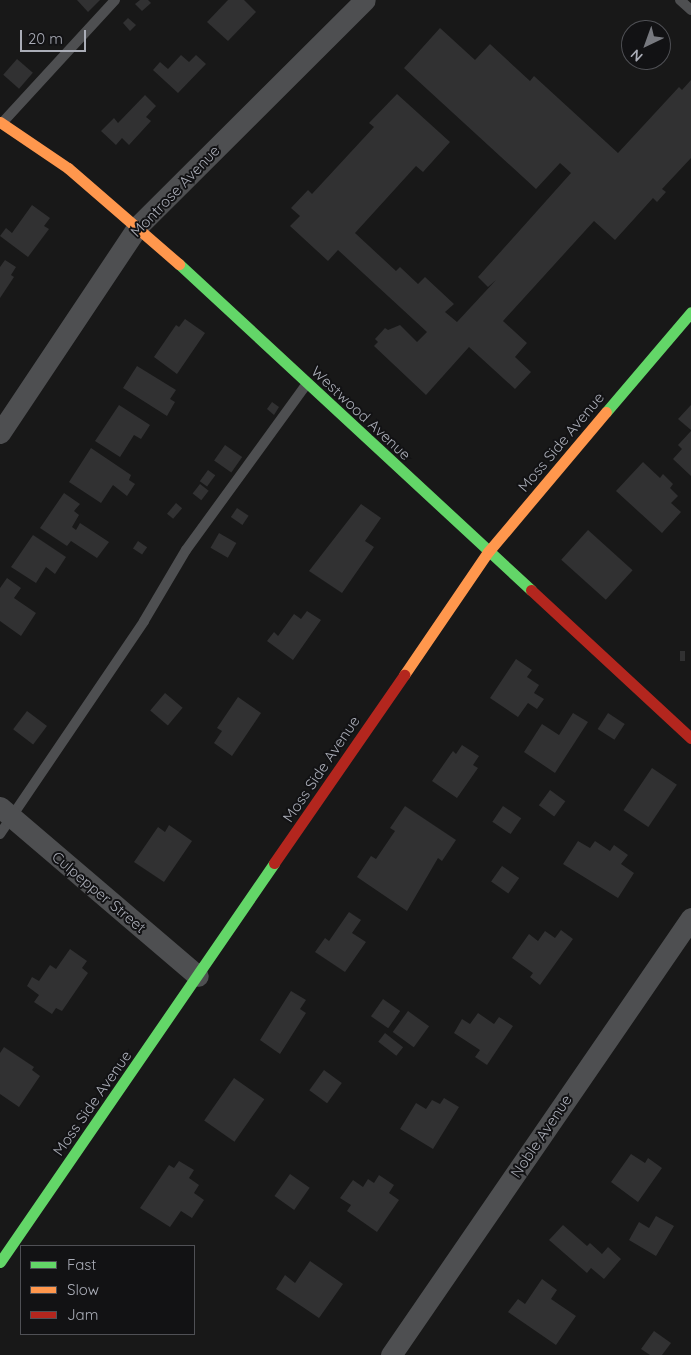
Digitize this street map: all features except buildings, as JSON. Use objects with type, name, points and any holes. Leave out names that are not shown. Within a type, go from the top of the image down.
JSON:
[{"type":"street","name":"Montrose Avenue","points":[[0,433],[138,226],[365,0]]},
{"type":"street","name":"Westwood Avenue","points":[[0,123],[68,168],[138,226],[691,738]]},
{"type":"street","name":"Moss Side Avenue","points":[[0,1262],[488,552],[691,312]]},
{"type":"street","name":"Culpepper Street","points":[[4,819],[198,976]]},
{"type":"street","name":"Noble Avenue","points":[[392,1355],[691,918]]},
{"type":"lane","points":[[0,123],[115,0]]},
{"type":"lane","points":[[680,0],[691,10]]},
{"type":"lane","points":[[4,819],[144,621],[186,550],[307,384]]},
{"type":"traffic: fast","points":[[179,264],[531,590]]},
{"type":"traffic: fast","points":[[606,412],[691,312]]},
{"type":"traffic: fast","points":[[0,1262],[274,863]]},
{"type":"traffic: slow","points":[[0,122],[68,168],[179,264]]},
{"type":"traffic: slow","points":[[404,675],[488,552],[606,412]]},
{"type":"traffic: jam","points":[[531,590],[691,738]]},
{"type":"traffic: jam","points":[[274,863],[404,675]]}]
